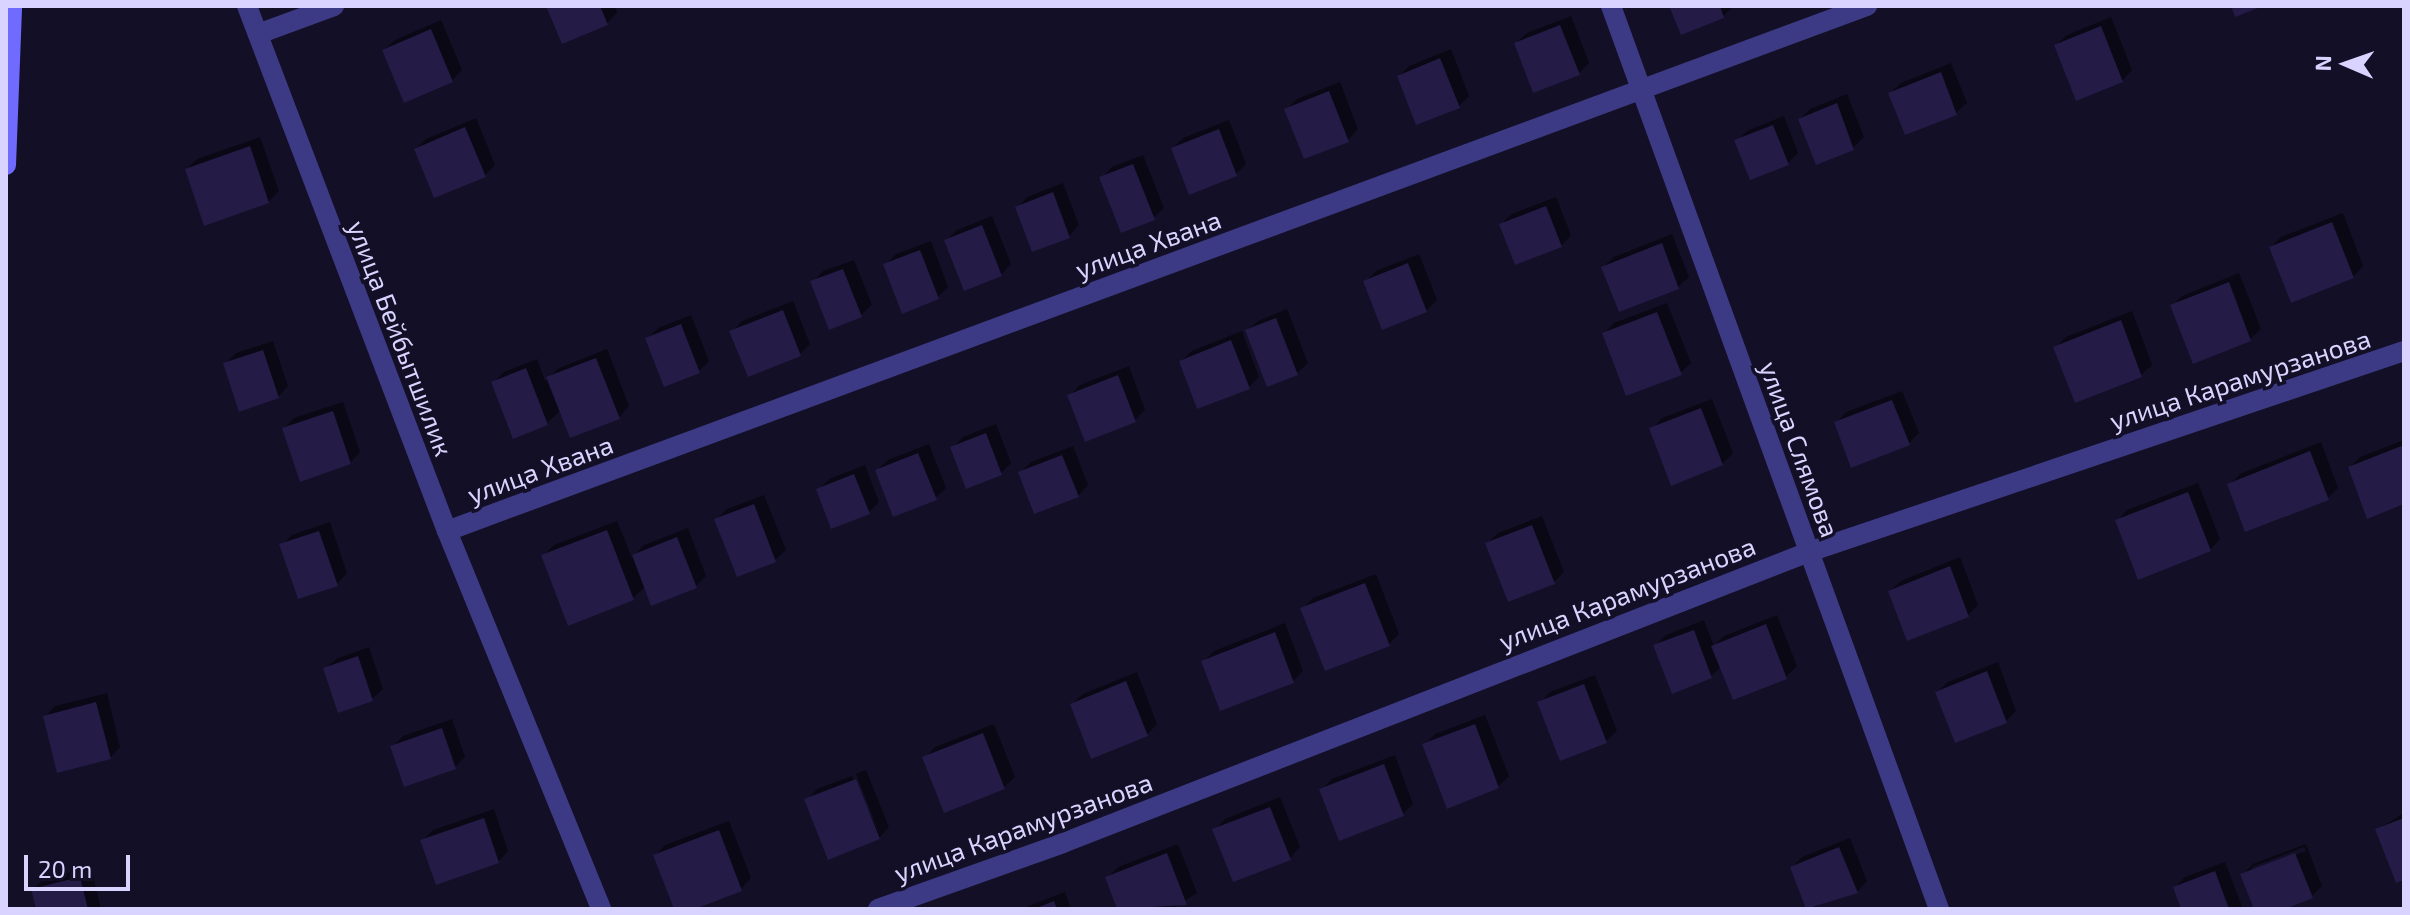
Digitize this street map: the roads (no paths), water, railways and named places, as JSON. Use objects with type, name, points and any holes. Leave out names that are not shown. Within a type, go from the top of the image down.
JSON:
[{"type":"main road","points":[[6,165],[12,6]]},
{"type":"street","name":"улица Бейбытшилик","points":[[247,6],[447,531],[601,909]]},
{"type":"street","points":[[258,34],[334,6]]},
{"type":"street","name":"улица Слямова","points":[[1611,6],[1939,909]]},
{"type":"street","name":"улица Хвана","points":[[447,531],[1867,6]]},
{"type":"street","name":"улица Карамурзанова","points":[[878,909],[1063,843],[1809,552],[2404,351]]}]
